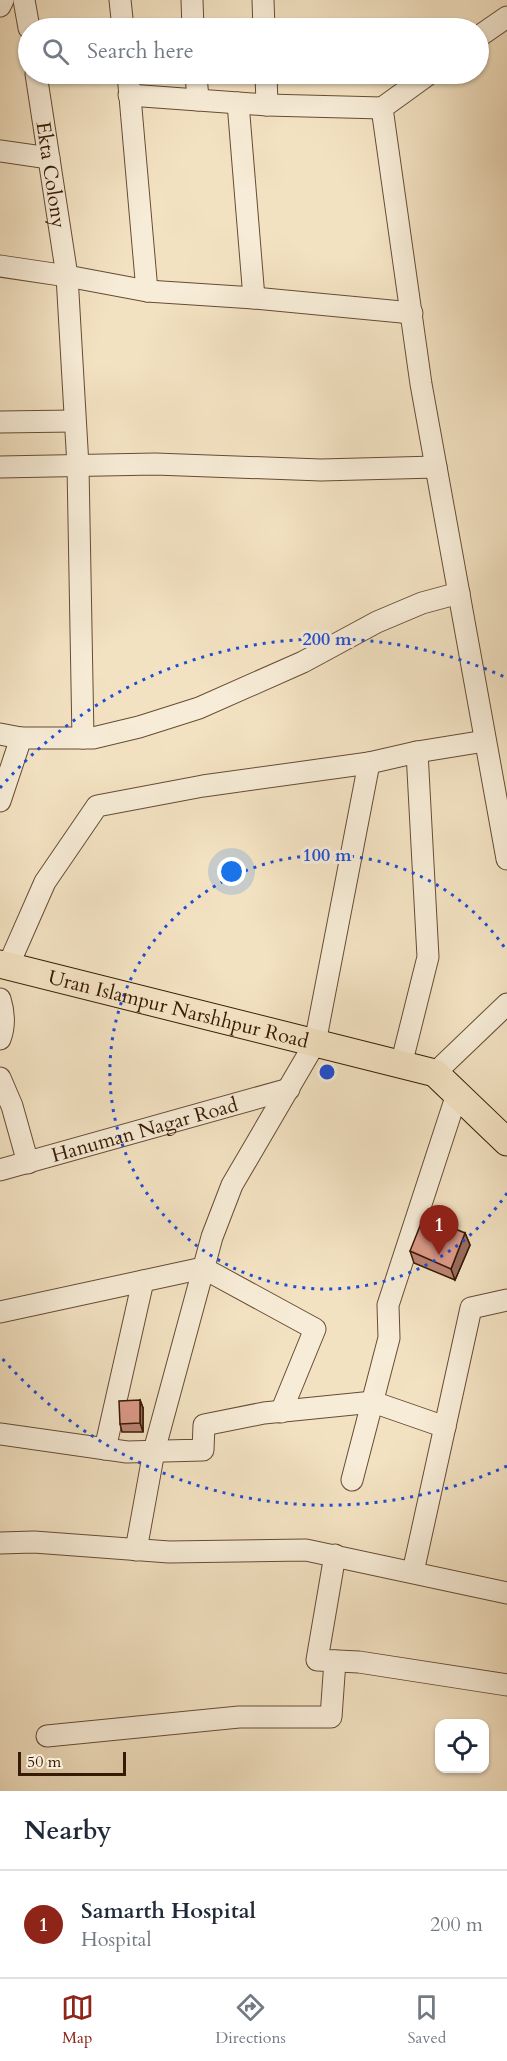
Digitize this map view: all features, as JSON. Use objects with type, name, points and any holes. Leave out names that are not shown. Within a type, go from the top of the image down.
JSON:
[{"type":"main road","name":"Uran Islampur Narshhpur Road","points":[[4,965],[435,1073]]},
{"type":"main road","points":[[435,1073],[507,1142]]},
{"type":"street","points":[[0,6],[3,0]]},
{"type":"street","points":[[24,0],[27,18]]},
{"type":"street","points":[[120,0],[122,18]]},
{"type":"street","points":[[192,0],[193,18]]},
{"type":"street","points":[[263,0],[264,18]]},
{"type":"street","points":[[489,30],[507,17]]},
{"type":"street","name":"Ekta Colony","points":[[38,84],[67,276],[78,466],[83,738]]},
{"type":"street","points":[[128,84],[147,291]]},
{"type":"street","points":[[197,84],[198,100]]},
{"type":"street","points":[[266,84],[267,105]]},
{"type":"street","points":[[129,95],[267,105],[382,108],[415,84]]},
{"type":"street","points":[[238,103],[254,298]]},
{"type":"street","points":[[382,108],[421,384],[507,859]]},
{"type":"street","points":[[0,151],[49,158]]},
{"type":"street","points":[[0,266],[147,291],[254,298],[412,313]]},
{"type":"street","points":[[0,422],[74,421]]},
{"type":"street","points":[[0,467],[194,464],[321,470],[436,467]]},
{"type":"street","points":[[0,734],[21,738],[93,738],[140,727],[199,708],[303,662],[395,614],[422,603],[459,593]]},
{"type":"street","points":[[0,801],[21,738]]},
{"type":"street","points":[[4,965],[45,882],[97,806],[203,786],[369,763],[417,752],[485,741]]},
{"type":"street","points":[[401,1065],[428,957],[417,752]]},
{"type":"street","points":[[136,1550],[154,1451],[212,1237],[232,1185],[315,1043],[369,763]]},
{"type":"street","points":[[0,999],[4,1009],[3,1032],[0,1039]]},
{"type":"street","points":[[435,1073],[507,1004]]},
{"type":"street","points":[[0,1078],[12,1106],[28,1162]]},
{"type":"street","name":"Hanuman Nagar Road","points":[[0,1170],[289,1089]]},
{"type":"street","points":[[352,1480],[389,1338],[388,1305],[457,1094]]},
{"type":"street","points":[[0,1312],[203,1268],[315,1329],[281,1412]]},
{"type":"street","points":[[105,1449],[143,1281]]},
{"type":"street","points":[[413,1572],[471,1308],[507,1300]]},
{"type":"street","points":[[0,1434],[127,1452],[203,1450],[204,1425],[281,1412],[373,1402],[445,1427]]},
{"type":"street","points":[[0,1543],[34,1542],[169,1552],[306,1550],[507,1593]]},
{"type":"street","points":[[335,1555],[317,1660],[359,1662],[507,1685]]},
{"type":"street","points":[[47,1736],[239,1717],[331,1717],[335,1661]]},
{"type":"building","points":[[424,1216],[465,1233],[451,1269],[410,1251]]},
{"type":"building","points":[[140,1400],[140,1423],[120,1424],[119,1401]]},
{"type":"place","name":"Samarth Hospital","points":[[439,1255]]}]
